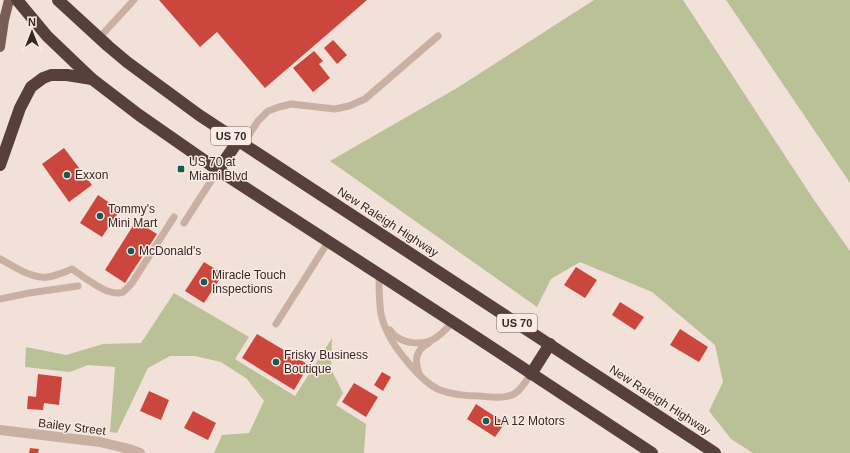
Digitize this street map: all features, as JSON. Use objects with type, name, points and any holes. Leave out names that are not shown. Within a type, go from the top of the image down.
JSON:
[{"type":"highway","name":"US 70","points":[[16,0],[48,36],[92,79],[139,115],[218,170],[652,453]]},
{"type":"highway","name":"New Raleigh Highway","points":[[58,0],[99,38],[146,76],[199,115],[716,453]]},
{"type":"highway","points":[[0,165],[20,108],[31,87],[43,78],[51,75],[67,75],[92,79]]},
{"type":"highway","points":[[218,170],[241,142]]},
{"type":"highway","points":[[530,374],[550,344]]},
{"type":"main road","points":[[0,47],[9,0]]},
{"type":"street","name":"Bailey Street","points":[[0,430],[100,442],[140,453]]},
{"type":"lane","points":[[99,38],[134,0]]},
{"type":"lane","points":[[241,142],[258,121],[268,112],[279,107],[291,104],[334,109],[349,106],[365,99],[438,36]]},
{"type":"lane","points":[[184,223],[218,170]]},
{"type":"lane","points":[[0,259],[23,271],[40,277],[55,276],[72,269],[99,287],[118,294],[123,292],[132,283],[174,217]]},
{"type":"lane","points":[[276,324],[328,242]]},
{"type":"lane","points":[[379,275],[381,314],[386,330],[405,358],[419,375],[432,386],[449,393],[468,396],[501,397],[515,394],[530,374]]},
{"type":"lane","points":[[0,299],[29,292],[78,286]]},
{"type":"lane","points":[[381,314],[388,328],[397,337],[409,342],[420,343],[432,340]]},
{"type":"lane","points":[[419,375],[416,366],[416,357],[419,350],[442,333],[453,322]]},
{"type":"green space","points":[[594,0],[683,0],[812,197],[850,251],[850,453],[753,453],[731,439],[709,411],[723,382],[715,345],[652,292],[580,262],[551,279],[537,307],[330,161],[457,88]]},
{"type":"green space","points":[[726,0],[850,0],[850,183]]},
{"type":"green space","points":[[174,293],[249,337],[235,359],[295,396],[332,338],[331,369],[343,393],[336,405],[366,424],[364,453],[214,453],[222,435],[249,433],[264,401],[247,379],[221,362],[195,356],[170,356],[148,368],[117,433],[110,432],[115,367],[88,365],[70,372],[25,367],[26,347],[66,355],[103,344],[141,343]]},
{"type":"building","points":[[159,0],[367,0],[265,88],[217,32],[200,47]]},
{"type":"building","points":[[333,40],[347,55],[337,64],[324,48]]},
{"type":"building","points":[[314,51],[323,61],[319,64],[330,78],[313,92],[293,68]]},
{"type":"building","name":"Exxon","points":[[64,148],[92,185],[69,202],[42,164]]},
{"type":"building","name":"Tommy's Mini Mart","points":[[98,195],[120,210],[102,237],[80,223]]},
{"type":"building","name":"McDonald's","points":[[136,221],[157,234],[125,283],[105,270]]},
{"type":"building","name":"Miracle Touch Inspections","points":[[204,262],[223,274],[204,303],[185,291]]},
{"type":"building","points":[[576,267],[597,280],[585,298],[564,285]]},
{"type":"building","points":[[620,302],[644,317],[635,330],[612,315]]},
{"type":"building","points":[[680,329],[708,347],[699,362],[670,345]]},
{"type":"building","name":"Frisky Business Boutique","points":[[257,334],[309,365],[294,390],[242,358]]},
{"type":"building","points":[[382,372],[391,377],[383,391],[374,385]]},
{"type":"building","points":[[38,374],[62,377],[59,405],[44,403],[43,410],[27,409],[28,396],[36,397]]},
{"type":"building","points":[[354,383],[378,397],[366,417],[342,402]]},
{"type":"building","points":[[149,391],[169,400],[161,420],[140,411]]},
{"type":"building","name":"LA 12 Motors","points":[[476,404],[505,423],[495,437],[467,419]]},
{"type":"building","points":[[193,411],[216,423],[208,440],[184,428]]},
{"type":"building","points":[[30,448],[39,449],[38,453],[29,453]]},
{"type":"place","name":"US 70 at Miami Blvd","points":[[181,169]]},
{"type":"place","name":"Exxon","points":[[67,175]]},
{"type":"place","name":"Tommy's Mini Mart","points":[[100,216]]},
{"type":"place","name":"McDonald's","points":[[131,251]]},
{"type":"place","name":"Miracle Touch Inspections","points":[[204,282]]},
{"type":"place","name":"Frisky Business Boutique","points":[[276,362]]},
{"type":"place","name":"LA 12 Motors","points":[[486,421]]}]
